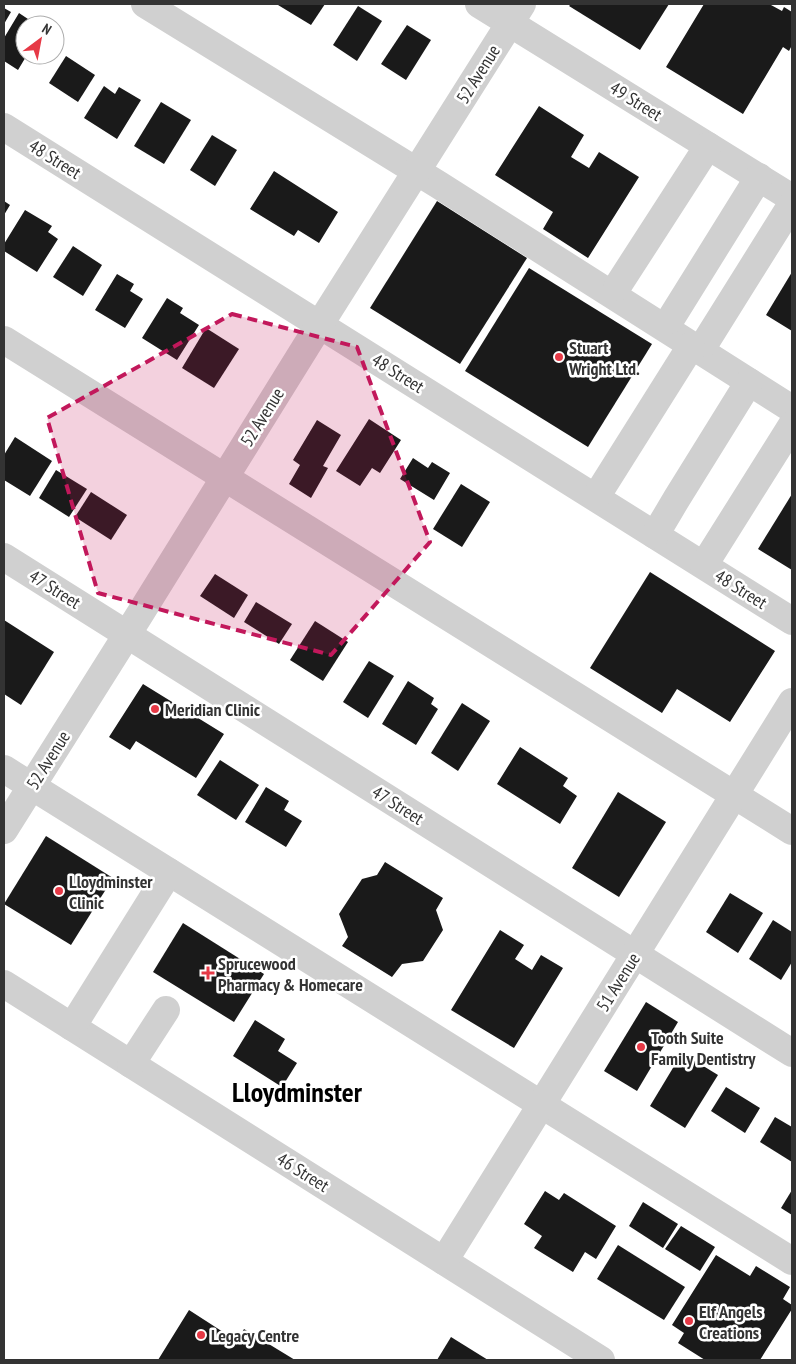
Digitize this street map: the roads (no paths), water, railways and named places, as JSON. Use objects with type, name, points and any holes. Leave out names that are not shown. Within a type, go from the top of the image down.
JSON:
[{"type":"street","points":[[145,4],[698,344],[749,382],[792,409]]},
{"type":"street","name":"49 Street","points":[[480,4],[516,13],[708,146],[792,198]]},
{"type":"street","name":"52 Avenue","points":[[4,830],[516,13]]},
{"type":"street","name":"48 Street","points":[[4,127],[792,620]]},
{"type":"street","points":[[617,287],[708,146]]},
{"type":"street","points":[[670,320],[759,177]]},
{"type":"street","points":[[596,497],[792,204]]},
{"type":"street","points":[[4,340],[792,831]]},
{"type":"street","points":[[656,535],[749,382]]},
{"type":"street","points":[[704,565],[792,424]]},
{"type":"street","name":"47 Street","points":[[4,557],[792,1053]]},
{"type":"street","name":"51 Avenue","points":[[444,1261],[792,702]]},
{"type":"street","points":[[4,769],[792,1261]]},
{"type":"street","points":[[72,1027],[170,872]]},
{"type":"street","name":"46 Street","points":[[4,984],[601,1360]]},
{"type":"street","points":[[131,1064],[166,1010]]},
{"type":"place","name":"Stuart Wright Ltd.","points":[[559,357]]},
{"type":"place","name":"Meridian Clinic","points":[[155,709]]},
{"type":"place","name":"Lloydminster Clinic","points":[[59,891]]},
{"type":"place","name":"Sprucewood Pharmacy & Homecare","points":[[208,973]]},
{"type":"place","name":"Tooth Suite Family Dentistry","points":[[641,1047]]},
{"type":"place","name":"Elf Angels Creations","points":[[689,1321]]},
{"type":"place","name":"Legacy Centre","points":[[201,1335]]},
{"type":"district","name":"Lloydminster","points":[[297,1091]]}]
